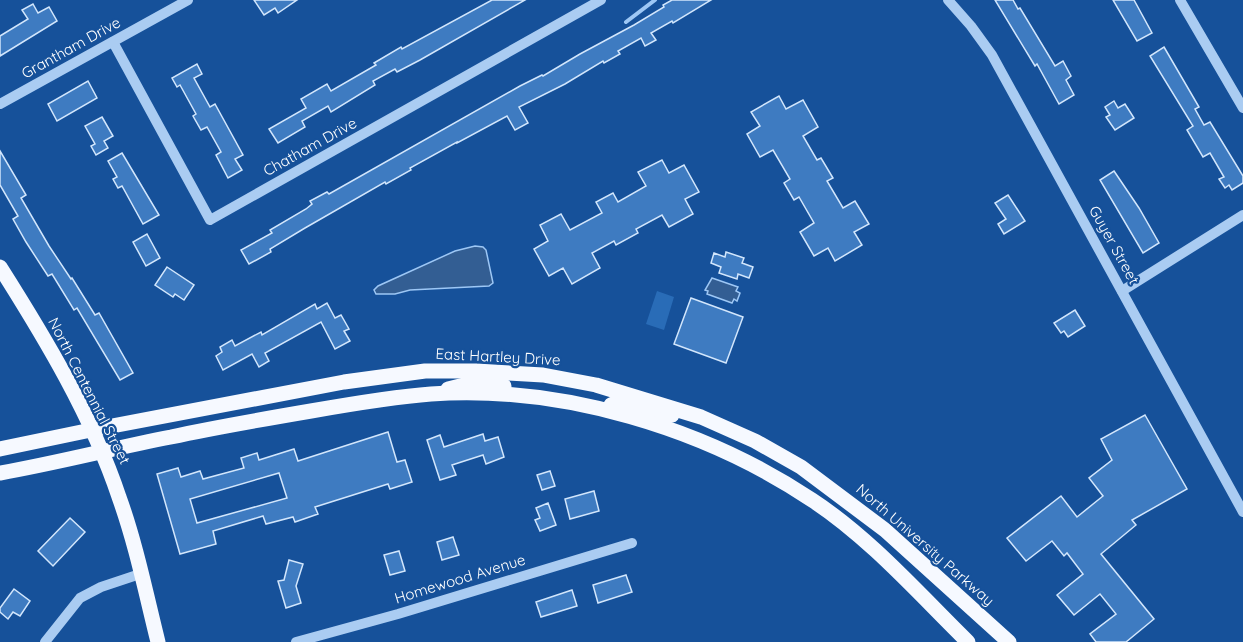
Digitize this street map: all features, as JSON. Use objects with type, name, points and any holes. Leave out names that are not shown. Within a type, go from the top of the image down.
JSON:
[{"type":"main road","name":"North Centennial Street","points":[[0,267],[36,325],[102,452],[120,498],[158,642]]},
{"type":"main road","name":"East Hartley Drive","points":[[91,430],[344,382],[425,371],[476,371],[543,375],[597,385],[690,413],[755,441],[785,458]]},
{"type":"main road","points":[[422,395],[472,383],[583,394],[589,393],[597,385]]},
{"type":"main road","points":[[0,473],[170,437],[388,398],[422,395],[498,395],[570,402],[608,410],[678,431],[772,475],[814,501],[855,532],[968,642]]},
{"type":"main road","points":[[608,410],[611,405],[618,402],[663,416],[690,413]]},
{"type":"main road","points":[[0,449],[91,430]]},
{"type":"main road","name":"North University Parkway","points":[[785,458],[848,501],[885,530],[1008,642]]},
{"type":"street","name":"Grantham Drive","points":[[0,104],[188,0]]},
{"type":"street","name":"Chatham Drive","points":[[113,42],[210,220],[602,0]]},
{"type":"street","name":"Guyer Street","points":[[948,0],[992,55],[1243,512]]},
{"type":"street","points":[[1180,0],[1243,108]]},
{"type":"street","points":[[1122,291],[1243,215]]},
{"type":"street","name":"Homewood Avenue","points":[[296,642],[408,611],[632,543]]},
{"type":"street","points":[[45,642],[80,598],[101,587],[141,574]]},
{"type":"shaded area","points":[[475,246],[486,250],[493,283],[489,286],[410,290],[395,294],[376,294],[374,290],[378,286],[455,251]]},
{"type":"shaded area","points":[[712,278],[738,287],[736,291],[740,293],[737,301],[734,299],[732,303],[707,294],[708,291],[705,290]]},
{"type":"shaded area","points":[[657,291],[674,297],[664,330],[646,324]]},
{"type":"building","points":[[254,0],[297,0],[278,13],[275,8],[264,15]]},
{"type":"building","points":[[492,0],[525,0],[420,60],[397,72],[395,69],[373,81],[375,85],[331,112],[328,106],[302,121],[305,127],[278,143],[269,129],[306,108],[301,99],[327,84],[331,91],[376,65],[374,63],[401,47],[402,49]]},
{"type":"building","points":[[672,0],[711,0],[673,23],[672,21],[651,33],[656,40],[645,46],[641,38],[618,51],[620,54],[519,107],[528,123],[515,130],[507,116],[410,168],[411,170],[386,184],[385,182],[270,249],[271,252],[249,264],[241,250],[272,233],[270,230],[306,209],[312,204],[310,201],[327,192],[329,194],[520,86],[543,76],[634,25]]},
{"type":"building","points":[[995,0],[1013,0],[1018,9],[1020,8],[1055,66],[1063,61],[1071,76],[1066,80],[1074,95],[1059,104],[1037,64],[1035,66]]},
{"type":"building","points":[[1113,0],[1134,0],[1152,33],[1137,41]]},
{"type":"building","points":[[33,4],[38,13],[49,7],[57,21],[0,56],[0,36],[28,19],[22,10]]},
{"type":"building","points":[[1164,47],[1199,107],[1195,109],[1204,125],[1210,122],[1243,176],[1243,183],[1232,190],[1229,185],[1225,188],[1219,179],[1224,177],[1210,153],[1203,157],[1187,130],[1193,126],[1150,56]]},
{"type":"building","points":[[197,64],[202,74],[194,78],[210,107],[215,104],[243,155],[235,159],[242,170],[228,178],[216,155],[221,152],[207,127],[201,130],[193,116],[196,114],[180,85],[177,87],[172,78]]},
{"type":"building","points":[[88,81],[97,98],[57,121],[48,104]]},
{"type":"building","points":[[779,96],[786,109],[803,100],[818,127],[803,136],[817,160],[821,158],[833,178],[827,181],[843,208],[855,201],[869,224],[854,232],[862,245],[835,261],[828,248],[814,256],[800,232],[814,223],[799,197],[794,200],[784,183],[790,179],[773,150],[760,157],[747,134],[760,126],[751,112]]},
{"type":"building","points":[[1114,101],[1118,108],[1125,104],[1134,118],[1115,130],[1106,117],[1110,115],[1105,107]]},
{"type":"building","points":[[102,117],[113,136],[104,141],[108,148],[96,155],[91,146],[95,144],[85,126]]},
{"type":"building","points":[[0,151],[26,195],[21,198],[49,246],[95,315],[99,313],[133,373],[120,380],[77,308],[74,310],[52,274],[48,276],[26,242],[13,219],[18,216],[0,185]]},
{"type":"building","points":[[122,153],[159,215],[143,224],[122,186],[118,188],[113,179],[117,177],[108,161]]},
{"type":"building","points":[[662,160],[669,173],[684,165],[699,192],[685,199],[693,214],[669,227],[662,215],[636,229],[638,233],[616,245],[614,241],[592,253],[600,268],[572,284],[563,268],[549,276],[534,249],[548,241],[540,225],[561,214],[570,230],[602,213],[596,202],[613,193],[618,202],[646,186],[638,172]]},
{"type":"building","points":[[1114,171],[1159,243],[1143,253],[1100,180]]},
{"type":"building","points":[[1008,195],[1025,221],[1004,234],[998,224],[1006,219],[995,203]]},
{"type":"building","points":[[147,234],[160,258],[146,266],[133,242]]},
{"type":"building","points":[[726,252],[744,258],[742,263],[753,267],[749,278],[738,274],[737,279],[719,273],[721,267],[711,263],[714,253],[725,257]]},
{"type":"building","points":[[167,267],[194,285],[184,300],[175,294],[173,297],[155,285]]},
{"type":"building","points":[[691,298],[743,317],[726,363],[674,344]]},
{"type":"building","points":[[327,303],[335,318],[341,315],[349,329],[344,331],[350,341],[335,349],[321,322],[265,353],[269,361],[259,367],[252,354],[223,370],[216,356],[222,352],[220,347],[232,340],[235,346],[261,332],[262,335],[315,304],[317,309]]},
{"type":"building","points":[[1075,310],[1085,326],[1068,337],[1064,331],[1061,333],[1054,323]]},
{"type":"building","points":[[1145,415],[1187,489],[1132,520],[1136,525],[1101,554],[1154,619],[1126,642],[1096,642],[1090,634],[1116,614],[1100,594],[1074,615],[1057,595],[1083,574],[1067,553],[1064,556],[1052,541],[1026,561],[1007,538],[1061,496],[1077,517],[1103,496],[1089,478],[1112,460],[1101,439]]},
{"type":"building","points":[[388,432],[397,462],[405,460],[412,482],[390,489],[388,484],[315,507],[318,514],[295,522],[293,517],[266,524],[263,516],[213,531],[216,544],[180,554],[157,474],[178,468],[181,477],[200,471],[203,479],[244,468],[241,458],[257,453],[259,460],[294,449],[298,461]],"holes":[[[279,473],[287,498],[197,523],[190,499]]]},
{"type":"building","points":[[483,434],[485,441],[498,437],[504,457],[486,464],[483,455],[452,465],[456,475],[440,480],[427,440],[440,435],[444,447]]},
{"type":"building","points":[[550,471],[555,486],[542,490],[537,475]]},
{"type":"building","points":[[594,491],[599,511],[570,519],[565,499]]},
{"type":"building","points":[[548,503],[556,525],[540,531],[535,520],[540,518],[536,508]]},
{"type":"building","points":[[70,518],[85,532],[53,566],[38,551]]},
{"type":"building","points":[[453,537],[459,555],[442,560],[437,542]]},
{"type":"building","points":[[399,551],[405,571],[390,575],[384,555]]},
{"type":"building","points":[[289,560],[303,564],[296,586],[301,603],[286,608],[278,581],[284,580]]},
{"type":"building","points":[[626,575],[632,592],[598,603],[593,585]]},
{"type":"building","points":[[14,589],[30,601],[20,616],[13,612],[8,619],[0,612],[0,608]]},
{"type":"building","points":[[572,590],[577,606],[541,617],[536,602]]},
{"type":"waterway","points":[[626,22],[655,0]]}]
